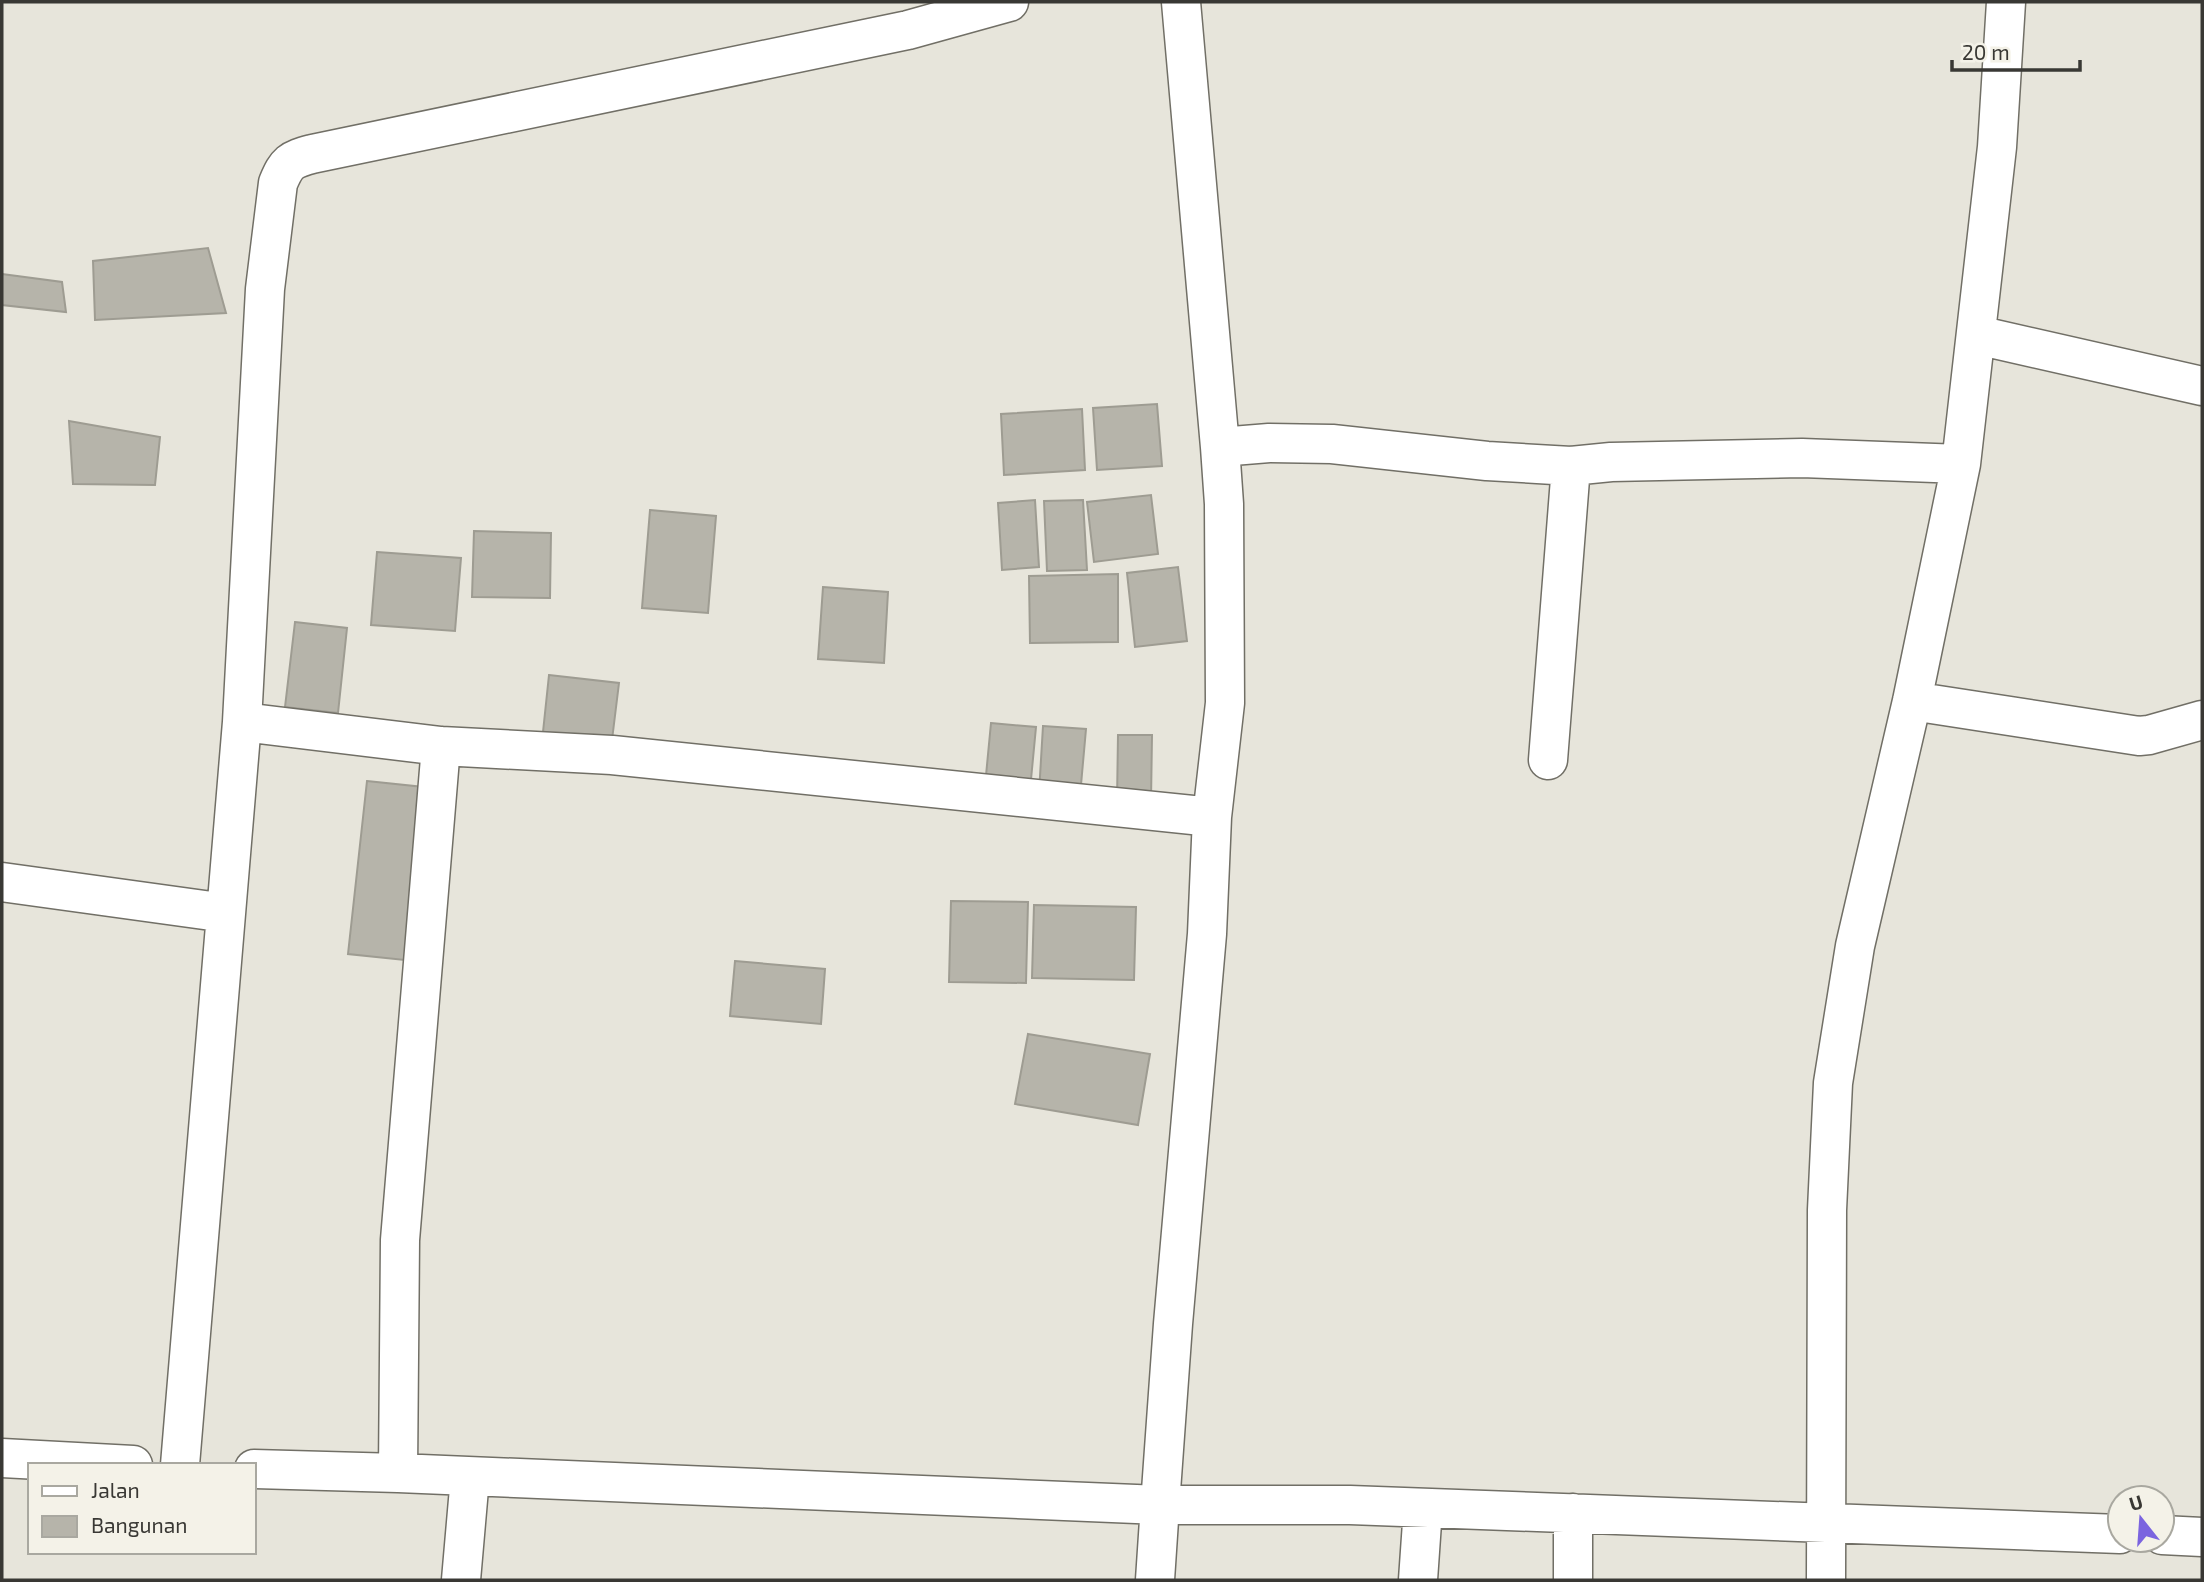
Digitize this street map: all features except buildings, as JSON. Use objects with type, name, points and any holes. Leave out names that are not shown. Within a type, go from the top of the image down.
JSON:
[{"type":"street","points":[[180,1463],[242,722],[265,289],[274,205],[278,183],[285,167],[293,159],[312,154],[908,30],[1009,2]]},
{"type":"street","points":[[1155,1580],[1173,1324],[1207,934],[1212,817],[1225,703],[1224,504],[1181,2]]},
{"type":"street","points":[[1826,1580],[1827,1210],[1833,1083],[1855,946],[1912,701],[1961,464],[1997,147],[2006,2]]},
{"type":"street","points":[[1977,335],[2202,386]]},
{"type":"street","points":[[1220,447],[1269,443],[1332,444],[1487,461],[1571,466],[1611,462],[1802,458],[1961,464]]},
{"type":"street","points":[[1548,760],[1571,466]]},
{"type":"street","points":[[1912,701],[2138,736],[2202,720]]},
{"type":"street","points":[[242,722],[441,746],[626,756],[1212,817]]},
{"type":"street","points":[[398,1473],[400,1240],[441,746]]},
{"type":"street","points":[[2,882],[226,913]]},
{"type":"street","points":[[2,1458],[96,1463]]},
{"type":"street","points":[[256,1469],[1160,1505],[1350,1505],[2106,1533]]},
{"type":"street","points":[[461,1580],[470,1477]]},
{"type":"street","points":[[1418,1580],[1423,1508]]},
{"type":"street","points":[[1573,1513],[1573,1580]]},
{"type":"street","points":[[2176,1536],[2202,1537]]}]
